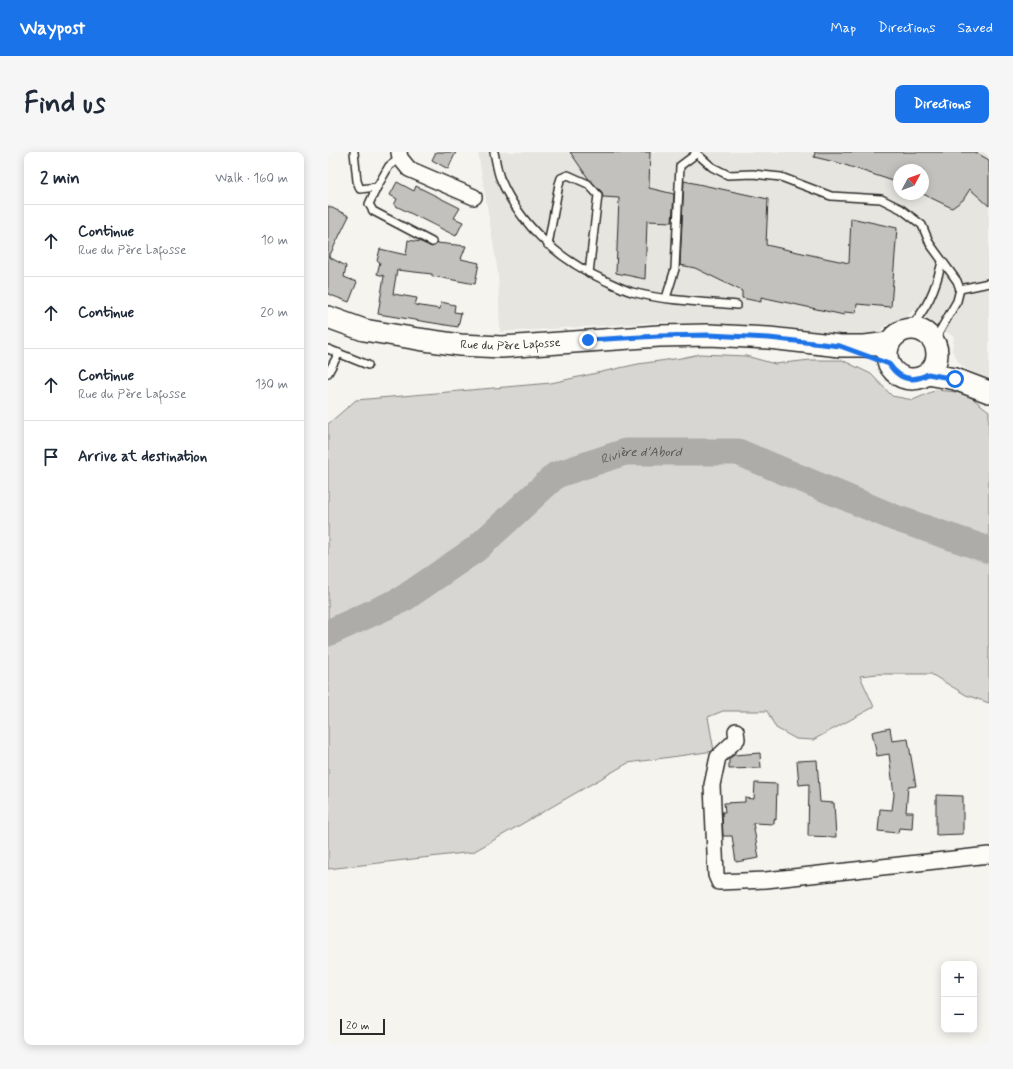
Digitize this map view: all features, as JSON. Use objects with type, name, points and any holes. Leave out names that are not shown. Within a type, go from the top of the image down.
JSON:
[{"type":"street","points":[[399,155],[409,169],[474,198]]},
{"type":"street","name":"Rue du Père Lafosse","points":[[328,317],[364,330],[460,345],[502,347],[652,336],[709,335],[769,338],[840,346],[865,346],[889,343]]},
{"type":"street","points":[[936,348],[936,362],[928,374],[921,378],[906,379],[893,371],[889,364],[887,350],[889,343],[901,331],[909,328],[919,329],[928,334],[936,348],[983,390]]},
{"type":"street","name":"Rue du Père Lafosse","points":[[840,346],[889,364]]},
{"type":"street","points":[[928,374],[941,376],[983,390]]},
{"type":"street","points":[[736,731],[737,739],[722,751],[718,758],[712,785],[716,875],[719,882],[766,880],[989,855]]},
{"type":"lane","points":[[354,152],[357,181],[360,189],[377,187]]},
{"type":"lane","points":[[494,152],[500,177],[514,206],[532,229],[548,245],[589,273],[631,292],[666,298],[737,305]]},
{"type":"lane","points":[[666,298],[674,269],[680,166],[696,153],[712,167],[728,175],[753,174],[781,177],[831,196],[881,199],[901,209],[922,225],[930,244],[957,281],[960,289],[957,301],[936,348]]},
{"type":"lane","points":[[399,155],[389,166],[368,204],[373,211],[432,242]]},
{"type":"lane","points":[[548,245],[561,178],[568,175],[588,184],[598,195],[589,273]]},
{"type":"lane","points":[[909,328],[920,316],[936,288],[942,262]]},
{"type":"lane","points":[[960,289],[989,283]]},
{"type":"lane","points":[[328,349],[368,365]]},
{"type":"lane","points":[[328,372],[339,353]]},
{"type":"shaded area","points":[[478,152],[989,152],[989,380],[966,369],[959,363],[952,350],[954,337],[913,310],[904,320],[886,325],[874,338],[775,326],[663,322],[500,332],[498,273]]},
{"type":"shaded area","points":[[700,354],[746,356],[775,364],[810,360],[842,360],[871,374],[892,396],[913,400],[936,390],[956,392],[968,395],[989,411],[989,703],[966,695],[931,674],[877,674],[860,676],[874,707],[813,740],[796,739],[776,728],[767,711],[723,711],[708,717],[714,751],[628,763],[473,852],[328,869],[328,424],[356,400],[551,383],[638,364]]},
{"type":"building","points":[[436,152],[456,152],[448,169],[432,160]]},
{"type":"building","points":[[570,152],[650,152],[649,188],[674,194],[672,222],[647,221],[645,279],[616,273],[619,198],[603,197],[602,192],[588,178]]},
{"type":"building","points":[[815,152],[975,152],[989,160],[989,206],[970,189],[963,200],[952,208],[929,197],[929,164],[893,164],[893,181],[839,163],[814,157]]},
{"type":"building","points":[[684,181],[768,199],[766,245],[849,263],[851,218],[897,228],[891,307],[857,304],[856,313],[844,312],[844,315],[761,297],[761,302],[742,298],[742,291],[695,268],[680,265]]},
{"type":"building","points":[[397,182],[414,191],[416,186],[460,208],[454,218],[463,222],[456,236],[394,205],[397,199],[390,195]]},
{"type":"building","points":[[328,206],[349,216],[329,257],[346,266],[344,277],[357,282],[349,302],[328,294]]},
{"type":"building","points":[[408,240],[421,242],[432,247],[437,243],[466,246],[461,259],[479,263],[475,284],[432,276],[432,274],[397,270],[393,294],[417,298],[415,305],[440,309],[441,302],[455,305],[454,312],[461,313],[458,327],[378,314],[384,276],[377,274],[380,262],[377,261],[380,249],[406,255]]},
{"type":"building","points":[[890,728],[892,741],[908,739],[916,786],[908,787],[906,812],[913,812],[912,829],[899,828],[898,833],[878,831],[880,809],[892,810],[894,795],[889,754],[877,756],[872,732]]},
{"type":"building","points":[[760,753],[761,768],[729,769],[729,759],[734,755]]},
{"type":"building","points":[[817,760],[820,802],[834,803],[836,837],[808,836],[809,784],[799,785],[797,761]]},
{"type":"building","points":[[755,783],[777,784],[776,820],[774,819],[774,824],[753,823],[759,858],[736,862],[732,836],[723,836],[722,812],[725,812],[724,803],[745,802],[745,798],[754,799]]},
{"type":"building","points":[[936,795],[963,796],[963,834],[936,835]]},
{"type":"waterway","name":"Rivière d'Abord","points":[[328,633],[403,599],[476,549],[556,475],[625,452],[738,452],[895,518],[989,550]]},
{"type":"route","points":[[588,340],[709,335],[769,338],[840,346],[889,364],[893,371],[906,379],[921,378],[928,374],[955,379]]}]
